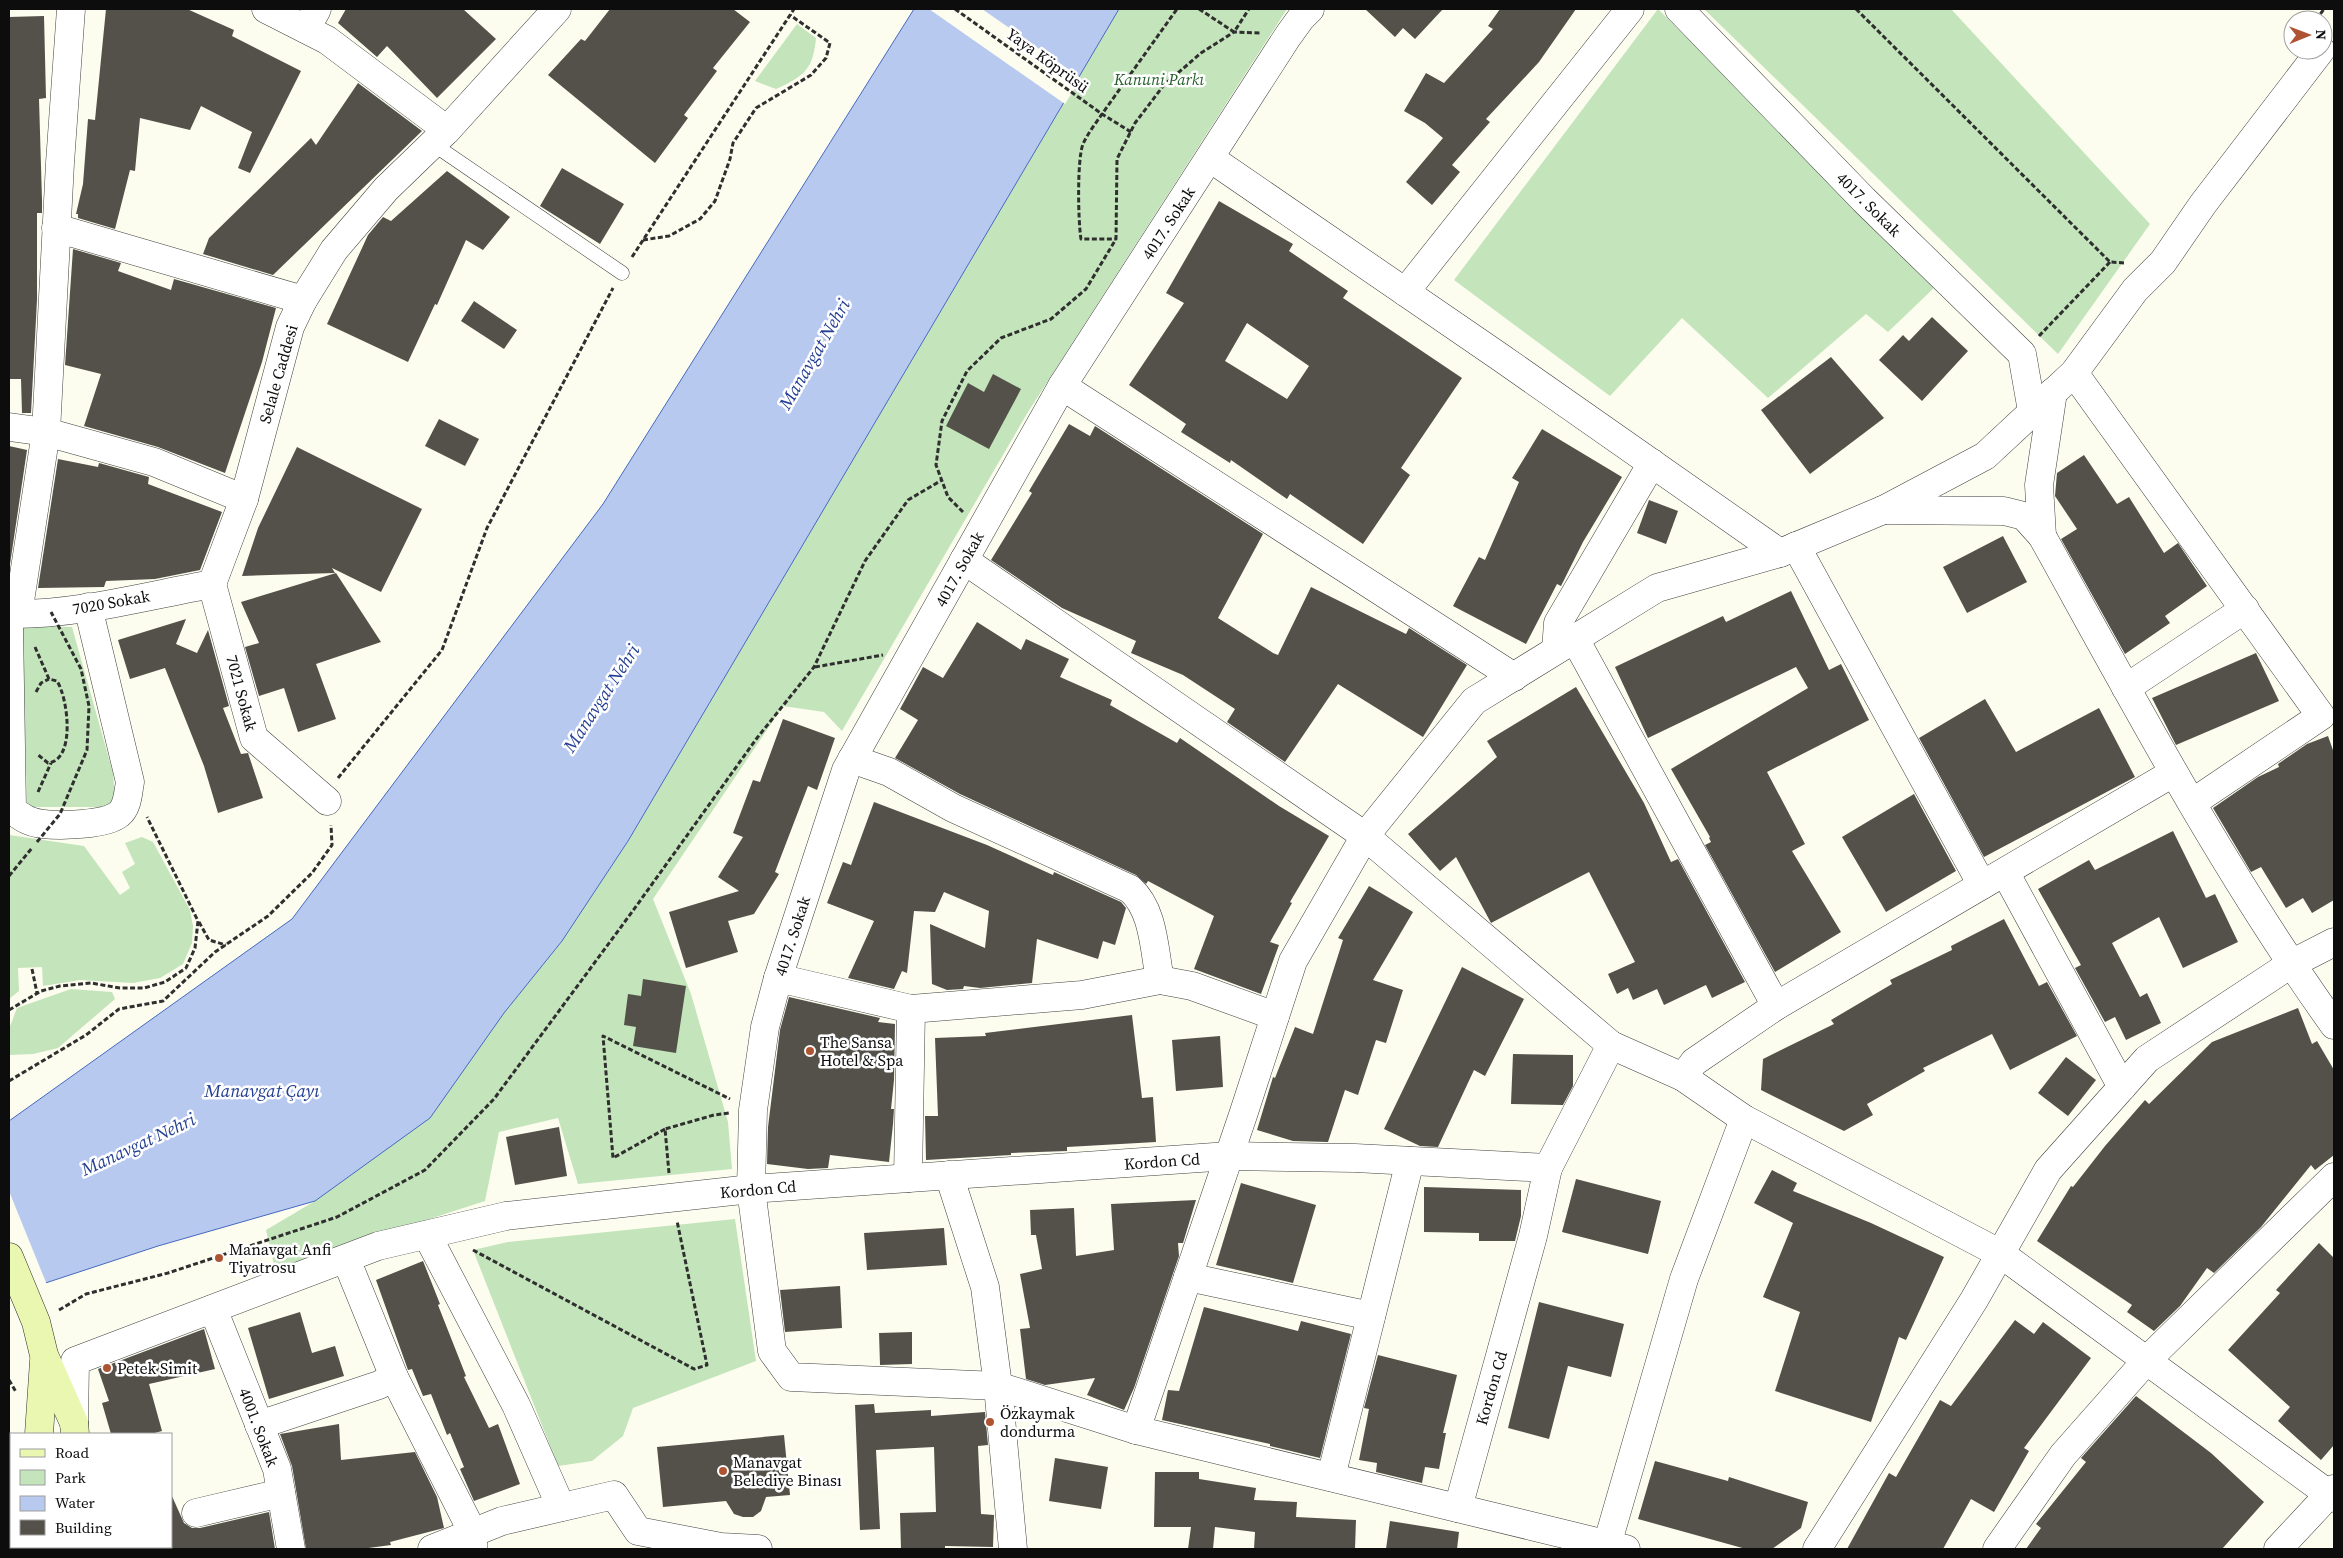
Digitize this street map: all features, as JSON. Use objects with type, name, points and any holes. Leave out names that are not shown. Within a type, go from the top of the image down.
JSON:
[{"type":"main road","points":[[9,1257],[46,1317],[39,1433]]},
{"type":"main road","points":[[44,1355],[75,1429]]},
{"type":"street","points":[[70,9],[56,228],[46,432],[12,618],[12,809],[21,818],[42,824],[105,821],[120,814],[126,804],[130,782],[88,607]]},
{"type":"street","points":[[266,9],[311,19],[327,40],[440,137]]},
{"type":"street","name":"Selale Caddesi","points":[[212,584],[244,499],[290,327],[303,300],[334,250],[386,189],[440,137],[557,9]]},
{"type":"street","name":"4017. Sokak","points":[[998,1386],[791,1377],[772,1351],[751,1189],[753,1110],[765,1027],[778,978],[846,770],[1062,386],[1288,36],[1310,9]]},
{"type":"street","points":[[1405,292],[1630,9]]},
{"type":"street","name":"4017. Sokak","points":[[1679,9],[1864,200],[2022,354]]},
{"type":"street","points":[[1136,1430],[1293,961],[1365,836],[1474,701],[1658,588],[1788,549],[1883,510],[1985,456],[2074,373],[2135,290],[2163,262],[2203,204],[2314,60]]},
{"type":"street","points":[[1210,158],[1652,463],[1788,549],[2122,1087]]},
{"type":"street","points":[[56,228],[303,300]]},
{"type":"street","points":[[2022,354],[2032,411]]},
{"type":"street","points":[[2074,373],[2328,724],[2192,803]]},
{"type":"street","points":[[1062,386],[1514,677]]},
{"type":"street","points":[[2042,536],[2039,485],[2053,392]]},
{"type":"street","points":[[9,427],[46,432],[154,462],[244,499]]},
{"type":"street","points":[[1652,463],[1558,624],[1565,645],[1776,1006]]},
{"type":"street","points":[[1883,510],[2004,511],[2024,516],[2042,536],[2173,773],[2291,964],[2334,1025]]},
{"type":"street","points":[[964,560],[1365,836],[1611,1045],[1683,1077],[1744,1119],[2001,1254],[2332,1494],[2278,1549]]},
{"type":"street","name":"7021 Sokak","points":[[212,584],[254,738],[327,801]]},
{"type":"street","name":"7020 Sokak","points":[[12,618],[54,618],[88,607],[212,584]]},
{"type":"street","points":[[2126,688],[2245,609]]},
{"type":"street","points":[[852,759],[890,772],[953,808],[1130,889],[1139,897],[1150,921],[1160,980]]},
{"type":"street","points":[[1683,1077],[1694,1062],[1776,1006],[2173,773]]},
{"type":"street","points":[[1817,1549],[1974,1300],[2048,1170],[2147,1059],[2291,964],[2334,942]]},
{"type":"street","points":[[778,978],[911,1009],[1082,994],[1160,980],[1192,986],[1275,1016]]},
{"type":"street","points":[[908,1178],[911,1009]]},
{"type":"street","points":[[1548,1168],[1611,1045]]},
{"type":"street","points":[[998,1386],[1136,1430],[1617,1547],[1684,1279],[1744,1119]]},
{"type":"street","name":"Kordon Cd","points":[[75,1429],[75,1361],[378,1246],[506,1216],[751,1189],[1229,1156],[1410,1161],[1548,1168],[1533,1236],[1458,1508]]},
{"type":"street","points":[[1331,1478],[1410,1161]]},
{"type":"street","points":[[949,1175],[985,1287],[998,1386],[1013,1549]]},
{"type":"street","points":[[1997,1549],[2063,1454],[2146,1360],[2334,1177]]},
{"type":"street","points":[[433,1234],[516,1405],[561,1507]]},
{"type":"street","points":[[346,1259],[394,1377],[473,1541]]},
{"type":"street","points":[[1188,1277],[1371,1316]]},
{"type":"street","name":"4001. Sokak","points":[[213,1309],[276,1469],[291,1549]]},
{"type":"street","points":[[259,1425],[379,1385],[394,1377]]},
{"type":"street","points":[[196,1513],[281,1493]]},
{"type":"street","points":[[432,1549],[473,1541],[502,1521],[614,1495],[638,1531],[721,1548],[758,1549]]},
{"type":"lane","points":[[440,137],[622,273]]},
{"type":"path","points":[[9,1081],[86,1035],[119,1009],[162,1001],[226,945],[268,916],[312,874],[332,845],[331,818],[327,801],[328,789],[442,650],[487,528],[622,273],[794,9]]},
{"type":"path","name":"Yaya Köprüsü","points":[[955,9],[1102,114],[1131,132]]},
{"type":"path","points":[[1116,239],[1081,238],[1078,200],[1082,145],[1177,9]]},
{"type":"path","points":[[1199,9],[1234,32],[1248,31],[1288,36]]},
{"type":"path","points":[[981,530],[948,497],[936,465],[942,421],[967,371],[1001,338],[1051,319],[1086,289],[1116,239],[1117,159],[1131,132],[1164,85],[1201,53],[1234,32],[1249,9]]},
{"type":"path","points":[[1856,9],[2110,262],[2022,354]]},
{"type":"path","points":[[643,240],[669,236],[700,219],[715,200],[730,159],[733,143],[756,108],[811,75],[826,58],[830,43],[790,15]]},
{"type":"path","points":[[46,1317],[86,1294],[168,1273],[337,1217],[425,1170],[494,1099],[638,904],[757,738],[814,667],[866,561],[908,500],[942,480]]},
{"type":"path","points":[[9,876],[60,814],[87,750],[89,706],[81,669],[54,618]]},
{"type":"path","points":[[814,667],[914,650]]},
{"type":"path","points":[[44,664],[49,679]]},
{"type":"path","points":[[33,700],[41,683],[49,679],[57,681],[62,689],[66,712],[67,736],[63,755],[55,762],[48,763],[41,758],[34,747]]},
{"type":"path","points":[[37,796],[51,763]]},
{"type":"path","points":[[56,812],[65,812]]},
{"type":"path","points":[[146,814],[209,940],[226,945]]},
{"type":"path","points":[[9,1010],[37,993],[60,986],[91,983],[120,988],[144,988],[165,982],[186,968],[195,948],[198,921]]},
{"type":"path","points":[[32,969],[37,993]]},
{"type":"path","points":[[603,1036],[753,1110],[714,1115],[665,1128],[613,1158],[603,1036]]},
{"type":"path","points":[[433,1234],[694,1369],[707,1365],[672,1198],[665,1128]]},
{"type":"green space","name":"Kanuni Parkı","points":[[1119,9],[1287,9],[1028,412],[842,731],[824,712],[783,706],[653,899],[691,994],[728,1122],[732,1169],[578,1184],[558,1118],[499,1132],[485,1201],[275,1269],[266,1230],[315,1201],[504,1013],[562,941],[628,841]]},
{"type":"green space","points":[[1658,9],[1936,286],[1888,332],[1866,314],[1768,398],[1682,318],[1610,396],[1454,280]]},
{"type":"green space","points":[[1704,9],[1951,9],[2150,224],[2058,354]]},
{"type":"green space","points":[[797,24],[816,38],[812,58],[805,71],[794,80],[776,89],[755,81]]},
{"type":"green space","points":[[28,626],[72,627],[113,773],[115,798],[106,807],[27,807],[22,628]]},
{"type":"green space","points":[[9,835],[84,846],[120,895],[130,888],[122,872],[135,864],[125,843],[142,837],[153,842],[190,910],[193,926],[192,943],[183,964],[160,978],[133,983],[80,980],[43,986],[42,967],[18,968],[19,991],[9,999]]},
{"type":"green space","points":[[71,989],[112,992],[115,999],[58,1048],[33,1054],[9,1055],[9,1029],[17,1008]]},
{"type":"green space","points":[[735,1219],[756,1361],[633,1408],[623,1436],[592,1461],[558,1466],[473,1250],[508,1242]]},
{"type":"water","name":"Manavgat Çayı","points":[[914,9],[1119,9],[628,841],[562,941],[504,1013],[430,1118],[315,1201],[158,1246],[9,1295],[9,1121],[292,919],[603,504]]},
{"type":"pier","points":[[929,9],[982,9],[1081,78],[1065,104]]},
{"type":"pier","points":[[9,1191],[47,1285],[9,1298]]},
{"type":"building","points":[[106,9],[187,9],[234,30],[232,36],[301,71],[250,173],[238,168],[252,132],[201,106],[190,130],[140,118],[135,171],[130,170],[115,229],[78,218],[78,214],[76,214],[83,184],[88,119],[95,120]]},
{"type":"building","points":[[346,9],[463,9],[496,39],[437,98],[387,46],[377,57],[338,23]]},
{"type":"building","points":[[610,9],[733,9],[750,22],[713,68],[717,71],[684,115],[688,118],[655,163],[548,75],[581,39],[585,41]]},
{"type":"building","points":[[1365,9],[1443,9],[1415,39],[1403,28],[1395,37]]},
{"type":"building","points":[[1500,9],[1576,9],[1539,62],[1486,119],[1490,122],[1452,165],[1460,172],[1432,205],[1406,182],[1443,138],[1425,123],[1404,111],[1426,73],[1444,83],[1493,29],[1488,26]]},
{"type":"building","points":[[44,16],[46,98],[39,99],[42,213],[37,213],[37,300],[31,413],[22,413],[21,379],[9,379],[9,17]]},
{"type":"building","points":[[358,83],[422,131],[273,275],[203,254],[209,238],[311,138],[316,145]]},
{"type":"building","points":[[562,168],[624,204],[600,244],[540,206]]},
{"type":"building","points":[[447,171],[510,217],[483,250],[466,240],[437,305],[435,304],[408,362],[327,324],[368,235],[383,217],[391,221]]},
{"type":"building","points":[[1219,201],[1293,244],[1289,251],[1348,291],[1343,298],[1462,378],[1401,468],[1410,475],[1363,544],[1290,494],[1287,499],[1231,460],[1230,463],[1181,432],[1186,424],[1129,385],[1184,303],[1166,293]],"holes":[[[1247,323],[1309,366],[1287,399],[1225,361]]]},
{"type":"building","points":[[73,249],[121,263],[118,271],[171,290],[174,279],[276,308],[262,362],[225,473],[158,447],[84,426],[101,374],[65,365]]},
{"type":"building","points":[[474,301],[517,330],[504,349],[461,321]]},
{"type":"building","points":[[1932,317],[1968,351],[1922,401],[1879,360],[1903,335],[1909,341]]},
{"type":"building","points":[[1831,357],[1884,418],[1810,474],[1761,410]]},
{"type":"building","points":[[993,374],[1021,389],[989,449],[946,426],[968,383],[984,392]]},
{"type":"building","points":[[439,419],[479,439],[465,466],[425,446]]},
{"type":"building","points":[[1069,424],[1090,436],[1095,426],[1263,534],[1218,618],[1273,653],[1278,655],[1311,587],[1406,634],[1409,628],[1467,665],[1423,737],[1338,684],[1285,762],[1227,722],[1235,709],[1183,675],[1131,653],[1136,641],[1062,608],[991,560],[1032,493],[1029,491]]},
{"type":"building","points":[[1542,429],[1622,477],[1583,542],[1561,586],[1557,584],[1526,644],[1453,606],[1479,557],[1485,560],[1519,482],[1512,478]]},
{"type":"building","points":[[9,446],[27,450],[9,571]]},
{"type":"building","points":[[297,447],[422,509],[381,592],[332,568],[335,573],[242,576],[258,528]]},
{"type":"building","points":[[2084,455],[2117,504],[2129,497],[2164,553],[2178,543],[2207,586],[2165,616],[2170,623],[2125,654],[2061,539],[2077,529],[2055,496],[2057,473]]},
{"type":"building","points":[[58,459],[98,467],[99,463],[149,477],[148,484],[222,512],[200,570],[155,579],[106,581],[104,587],[38,588]]},
{"type":"building","points":[[1649,500],[1678,511],[1666,544],[1637,533]]},
{"type":"building","points":[[2003,536],[2027,582],[1967,613],[1943,567]]},
{"type":"building","points":[[336,573],[381,642],[316,664],[336,719],[298,732],[284,688],[259,696],[245,647],[259,643],[241,602]]},
{"type":"building","points":[[1791,591],[1829,670],[1841,664],[1869,720],[1767,772],[1805,844],[1792,851],[1841,932],[1775,972],[1705,845],[1711,842],[1710,837],[1671,769],[1808,688],[1796,667],[1648,738],[1615,667],[1723,616],[1726,622]]},
{"type":"building","points":[[186,619],[176,644],[197,653],[208,630],[229,706],[223,708],[241,754],[248,753],[263,798],[218,813],[204,766],[165,668],[130,679],[118,640]]},
{"type":"building","points":[[977,622],[1021,650],[1026,639],[1069,659],[1060,677],[1112,700],[1110,705],[1177,743],[1180,738],[1279,806],[1329,836],[1290,902],[1292,903],[1270,942],[1279,945],[1261,994],[1194,969],[1214,916],[1148,881],[1146,884],[1136,875],[960,794],[895,758],[918,720],[900,709],[923,667],[943,678]]},
{"type":"building","points":[[2256,653],[2279,701],[2176,745],[2152,698]]},
{"type":"building","points":[[1576,687],[1644,803],[1671,862],[1678,859],[1745,982],[1712,998],[1706,985],[1664,1005],[1657,989],[1633,1000],[1628,988],[1617,994],[1608,974],[1635,962],[1589,872],[1491,923],[1456,857],[1440,871],[1408,834],[1497,757],[1487,741]]},
{"type":"building","points":[[1985,699],[2016,752],[2099,708],[2135,777],[1984,857],[1919,738]]},
{"type":"building","points":[[783,719],[835,738],[817,790],[808,786],[775,872],[779,874],[754,914],[728,921],[738,952],[686,968],[669,912],[739,891],[718,877],[743,837],[733,833],[753,780],[760,782]]},
{"type":"building","points":[[2328,736],[2334,753],[2334,900],[2312,913],[2303,898],[2286,908],[2261,867],[2251,872],[2213,808],[2258,777],[2279,767],[2278,764],[2307,744]]},
{"type":"building","points":[[1914,794],[1956,871],[1886,912],[1842,837]]},
{"type":"building","points":[[874,802],[987,845],[1053,875],[1054,872],[1121,902],[1126,908],[1115,945],[1103,941],[1098,959],[1037,939],[1032,983],[980,988],[964,986],[963,989],[947,990],[932,984],[930,924],[985,948],[989,911],[944,892],[935,912],[914,911],[907,973],[902,971],[894,989],[848,978],[874,921],[827,903],[843,862],[851,865]]},
{"type":"building","points":[[2173,831],[2206,898],[2215,894],[2238,942],[2183,968],[2159,917],[2112,943],[2140,997],[2147,993],[2161,1023],[2126,1040],[2115,1017],[2105,1022],[2075,968],[2081,965],[2038,889],[2089,860],[2095,870]]},
{"type":"building","points":[[1369,886],[1413,912],[1373,980],[1403,990],[1386,1043],[1376,1040],[1358,1095],[1345,1090],[1328,1142],[1293,1141],[1257,1130],[1273,1077],[1275,1078],[1295,1027],[1313,1034],[1343,940],[1338,938]]},
{"type":"building","points":[[2004,919],[2039,986],[2047,982],[2077,1036],[2010,1070],[1992,1034],[1923,1068],[1925,1071],[1867,1104],[1873,1115],[1844,1131],[1761,1090],[1763,1059],[1834,1024],[1831,1020],[1892,984],[1890,980],[1952,950],[1951,946]]},
{"type":"building","points":[[1462,967],[1524,999],[1485,1076],[1474,1070],[1438,1147],[1420,1146],[1384,1129]]},
{"type":"building","points":[[643,979],[686,986],[676,1053],[633,1046],[636,1027],[624,1025],[628,994],[641,996]]},
{"type":"building","points":[[789,997],[880,1018],[878,1022],[895,1024],[894,1080],[891,1109],[894,1109],[889,1162],[830,1155],[828,1168],[808,1169],[767,1164],[768,1127],[780,1030]]},
{"type":"building","points":[[2298,1008],[2312,1044],[2317,1041],[2334,1070],[2334,1155],[2315,1170],[2311,1165],[2261,1227],[2214,1273],[2207,1268],[2180,1306],[2154,1331],[2127,1312],[2132,1305],[2037,1241],[2071,1186],[2073,1187],[2145,1100],[2149,1104],[2212,1042]]},
{"type":"building","points":[[1132,1015],[1142,1098],[1153,1097],[1156,1142],[1067,1147],[1067,1151],[1011,1153],[1011,1155],[926,1160],[925,1116],[938,1116],[935,1038],[986,1036],[985,1033]]},
{"type":"building","points":[[1220,1036],[1223,1087],[1176,1091],[1172,1040]]},
{"type":"building","points":[[1513,1054],[1573,1055],[1573,1086],[1563,1105],[1511,1104]]},
{"type":"building","points":[[2066,1057],[2096,1080],[2068,1116],[2038,1093]]},
{"type":"building","points":[[559,1127],[567,1176],[515,1185],[506,1137]]},
{"type":"building","points":[[1772,1170],[1797,1183],[1793,1191],[1871,1223],[1944,1257],[1906,1340],[1899,1337],[1871,1422],[1775,1391],[1800,1312],[1763,1297],[1793,1223],[1754,1203]]},
{"type":"building","points":[[1576,1179],[1661,1201],[1648,1254],[1562,1232]]},
{"type":"building","points":[[1241,1183],[1316,1205],[1293,1283],[1216,1265]]},
{"type":"building","points":[[1424,1187],[1521,1190],[1521,1216],[1515,1241],[1479,1241],[1479,1233],[1424,1232]]},
{"type":"building","points":[[1196,1200],[1183,1243],[1178,1243],[1179,1256],[1134,1388],[1124,1410],[1087,1395],[1095,1378],[1045,1385],[1026,1379],[1020,1329],[1030,1328],[1020,1274],[1042,1269],[1036,1235],[1031,1235],[1030,1210],[1074,1208],[1076,1256],[1114,1250],[1111,1204]]},
{"type":"building","points":[[944,1228],[947,1265],[867,1270],[864,1233]]},
{"type":"building","points":[[2319,1243],[2334,1258],[2334,1445],[2321,1460],[2278,1421],[2290,1407],[2228,1350],[2280,1293],[2276,1290]]},
{"type":"building","points":[[423,1261],[466,1376],[464,1377],[489,1428],[498,1424],[520,1484],[474,1501],[460,1469],[464,1467],[450,1433],[447,1435],[431,1394],[423,1396],[412,1369],[408,1370],[376,1280]]},
{"type":"building","points":[[840,1286],[842,1328],[785,1332],[780,1290]]},
{"type":"building","points":[[1539,1302],[1624,1324],[1611,1377],[1568,1366],[1549,1439],[1508,1428]]},
{"type":"building","points":[[1204,1307],[1298,1331],[1301,1321],[1351,1334],[1320,1458],[1270,1446],[1270,1444],[1162,1420],[1168,1390],[1179,1391]]},
{"type":"building","points":[[300,1312],[312,1353],[335,1346],[344,1376],[269,1399],[248,1328]]},
{"type":"building","points":[[2015,1320],[2034,1334],[2043,1322],[2091,1358],[2024,1448],[2029,1451],[1994,1512],[1971,1499],[1943,1549],[1847,1549],[1889,1473],[1896,1477],[1940,1400],[1951,1406]]},
{"type":"building","points":[[204,1329],[215,1369],[149,1384],[162,1431],[155,1433],[111,1433],[102,1403],[109,1401],[98,1369]]},
{"type":"building","points":[[912,1332],[912,1364],[880,1365],[879,1333]]},
{"type":"building","points":[[1378,1355],[1457,1375],[1443,1433],[1446,1433],[1439,1469],[1425,1467],[1422,1483],[1376,1472],[1377,1463],[1359,1460],[1369,1409],[1364,1408]]},
{"type":"building","points":[[2136,1396],[2211,1453],[2264,1502],[2222,1549],[2026,1549],[2041,1528],[2036,1524],[2086,1462],[2081,1458]]},
{"type":"building","points":[[874,1404],[875,1413],[931,1410],[931,1416],[985,1412],[988,1445],[978,1446],[981,1514],[994,1515],[993,1547],[945,1546],[945,1549],[901,1549],[900,1513],[936,1512],[934,1447],[876,1450],[880,1529],[860,1530],[855,1405]]},
{"type":"building","points":[[339,1424],[341,1460],[415,1452],[437,1497],[444,1528],[390,1542],[391,1545],[361,1549],[306,1549],[292,1466],[280,1434]]},
{"type":"building","name":"Manavgat Belediye Binası","points":[[784,1435],[790,1495],[766,1497],[761,1511],[753,1517],[743,1517],[734,1514],[726,1501],[663,1507],[657,1447]]},
{"type":"building","points":[[1055,1458],[1108,1467],[1101,1509],[1049,1501]]},
{"type":"building","points":[[1655,1461],[1728,1481],[1729,1477],[1808,1502],[1801,1528],[1772,1549],[1746,1549],[1638,1519]]},
{"type":"building","points":[[1155,1472],[1199,1472],[1199,1479],[1256,1488],[1254,1500],[1297,1502],[1296,1517],[1356,1520],[1355,1549],[1254,1549],[1255,1532],[1215,1527],[1213,1549],[1188,1549],[1191,1527],[1154,1527]]},
{"type":"building","points":[[172,1496],[184,1523],[192,1528],[200,1528],[269,1512],[275,1549],[171,1549]]},
{"type":"building","points":[[1390,1521],[1459,1532],[1457,1549],[1386,1549]]},
{"type":"place","name":"The Sansa Hotel & Spa","points":[[810,1051]]},
{"type":"place","name":"Manavgat Anfi Tiyatrosu","points":[[219,1258]]},
{"type":"place","name":"Petek Simit","points":[[107,1368]]},
{"type":"place","name":"Özkaymak dondurma","points":[[990,1422]]},
{"type":"place","name":"Manavgat Belediye Binası","points":[[723,1471]]},
{"type":"water label","name":"Manavgat Nehri","points":[[814,354]]},
{"type":"water label","name":"Manavgat Nehri","points":[[601,698]]},
{"type":"water label","name":"Manavgat Nehri","points":[[138,1144]]}]
